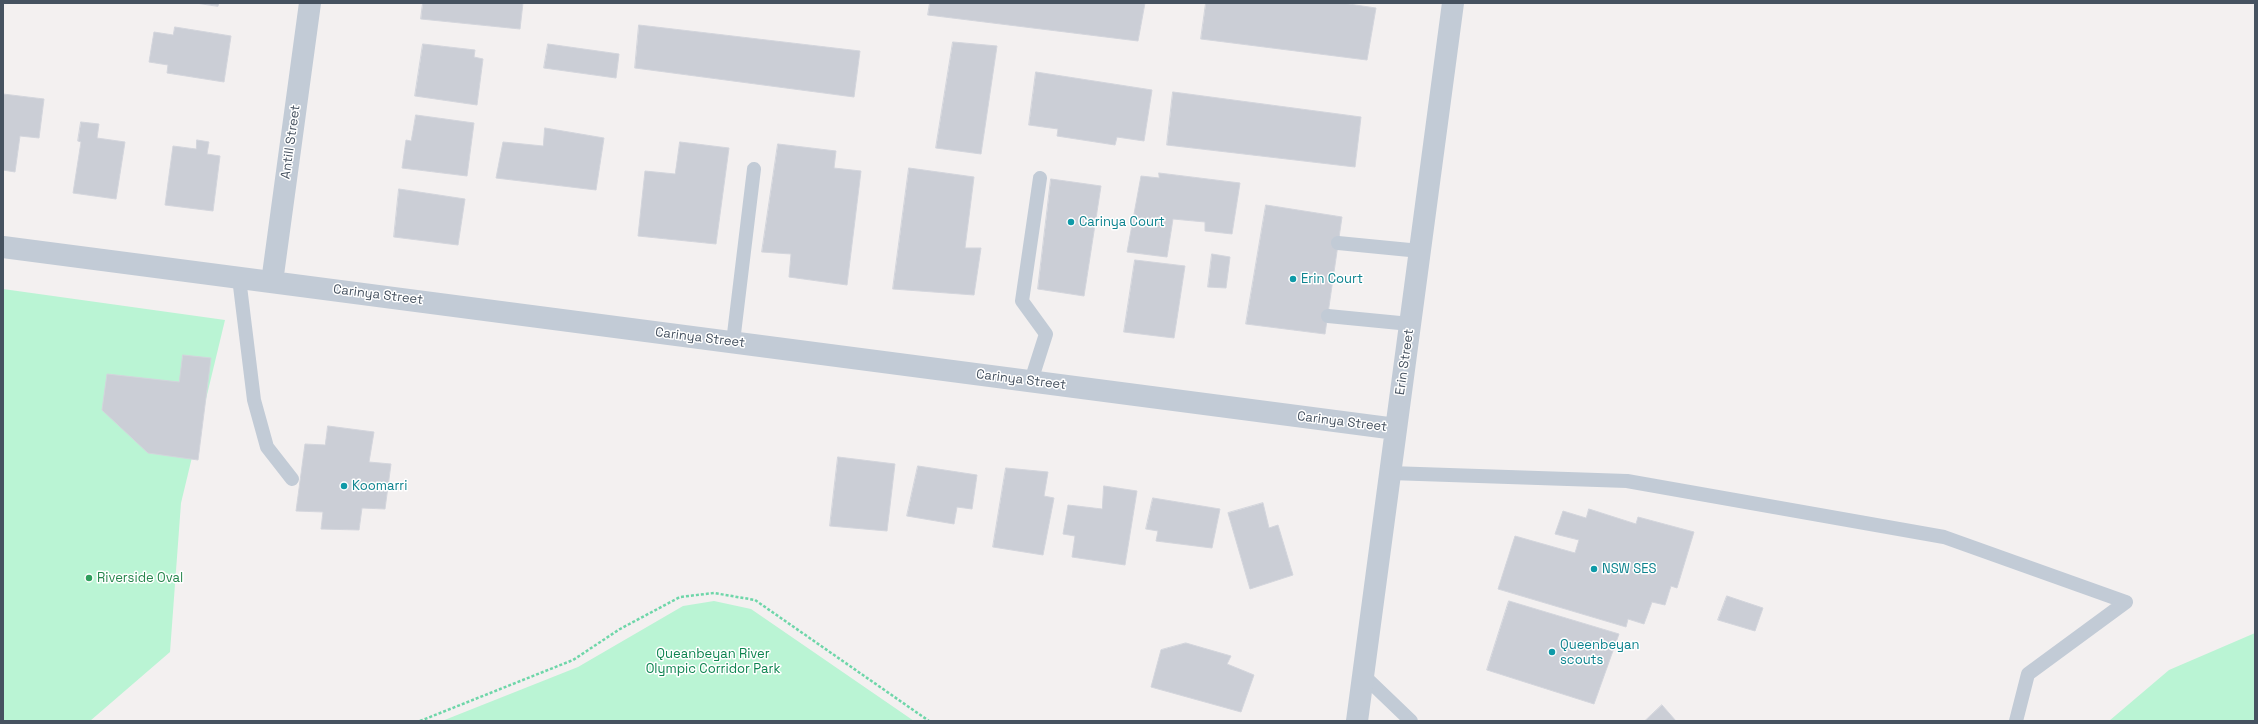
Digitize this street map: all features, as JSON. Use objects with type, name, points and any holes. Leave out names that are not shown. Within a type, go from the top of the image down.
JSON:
[{"type":"street","name":"Antill Street","points":[[272,282],[310,3]]},
{"type":"street","name":"Erin Street","points":[[1357,721],[1453,3]]},
{"type":"street","name":"Carinya Street","points":[[3,246],[1396,429]]},
{"type":"lane","points":[[733,342],[754,169]]},
{"type":"lane","points":[[1031,381],[1046,334],[1022,300],[1040,178]]},
{"type":"lane","points":[[1338,243],[1420,251]]},
{"type":"lane","points":[[239,278],[254,400],[267,447],[292,480]]},
{"type":"lane","points":[[1328,316],[1410,324]]},
{"type":"lane","points":[[1390,473],[1627,481],[1936,535],[2126,602],[2028,674],[2016,721]]},
{"type":"lane","points":[[1363,675],[1411,721]]},
{"type":"path","points":[[420,721],[574,660],[620,629],[680,597],[714,593],[755,600],[929,721]]},
{"type":"green space","name":"Riverside Oval","points":[[3,289],[225,320],[181,503],[170,652],[90,721],[3,721]]},
{"type":"green space","name":"Queanbeyan River Olympic Corridor Park","points":[[714,601],[751,609],[914,721],[442,721],[578,667],[683,606]]},
{"type":"green space","points":[[2255,633],[2255,721],[2109,721],[2169,670]]},
{"type":"building","points":[[196,3],[219,3],[218,6]]},
{"type":"building","points":[[423,3],[523,3],[520,29],[421,19]]},
{"type":"building","points":[[930,3],[1145,3],[1138,41],[928,15]]},
{"type":"building","points":[[1206,3],[1342,3],[1376,8],[1367,60],[1201,39]]},
{"type":"building","points":[[639,25],[860,51],[854,97],[635,68]]},
{"type":"building","points":[[175,27],[231,36],[224,82],[167,73],[168,65],[149,62],[154,32],[173,35]]},
{"type":"building","points":[[953,42],[997,46],[981,154],[936,148]]},
{"type":"building","points":[[423,44],[475,50],[474,57],[483,59],[477,105],[415,96]]},
{"type":"building","points":[[548,44],[619,54],[616,78],[544,68]]},
{"type":"building","points":[[1036,72],[1152,90],[1144,141],[1117,137],[1115,145],[1057,136],[1058,129],[1029,125]]},
{"type":"building","points":[[1173,92],[1361,117],[1355,167],[1167,145]]},
{"type":"building","points":[[3,94],[44,99],[39,138],[20,136],[15,172],[3,170]]},
{"type":"building","points":[[416,115],[474,123],[467,176],[402,168],[406,140],[411,141]]},
{"type":"building","points":[[81,122],[99,124],[97,138],[125,142],[116,199],[73,193],[81,142],[78,141]]},
{"type":"building","points":[[545,128],[604,138],[596,190],[496,178],[503,142],[543,146]]},
{"type":"building","points":[[197,140],[209,142],[207,154],[220,156],[213,211],[165,205],[173,146],[196,149]]},
{"type":"building","points":[[680,142],[729,148],[716,244],[638,236],[645,171],[675,174]]},
{"type":"building","points":[[778,144],[836,151],[834,168],[861,171],[847,285],[789,277],[791,254],[762,252]]},
{"type":"building","points":[[909,168],[974,177],[965,248],[981,248],[974,295],[893,289]]},
{"type":"building","points":[[1159,173],[1240,183],[1232,234],[1205,231],[1205,222],[1173,219],[1167,257],[1127,252],[1141,176],[1159,178]]},
{"type":"building","name":"Carinya Court","points":[[1051,179],[1101,186],[1084,296],[1038,289]]},
{"type":"building","points":[[399,189],[465,199],[458,245],[394,237]]},
{"type":"building","name":"Erin Court","points":[[1266,205],[1342,217],[1325,334],[1246,324]]},
{"type":"building","points":[[1212,254],[1230,257],[1226,288],[1208,287]]},
{"type":"building","points":[[1135,260],[1185,266],[1174,338],[1124,332]]},
{"type":"building","points":[[183,355],[211,358],[198,460],[148,453],[102,410],[107,374],[179,382]]},
{"type":"building","name":"Koomarri","points":[[328,426],[374,432],[369,462],[391,464],[385,509],[362,508],[359,530],[321,529],[323,512],[296,511],[305,444],[325,445]]},
{"type":"building","points":[[838,457],[895,464],[887,531],[830,526]]},
{"type":"building","points":[[918,466],[977,475],[972,509],[957,507],[954,524],[907,516]]},
{"type":"building","points":[[1006,468],[1048,472],[1044,496],[1054,498],[1043,555],[993,547]]},
{"type":"building","points":[[1104,486],[1137,491],[1125,565],[1072,557],[1075,536],[1063,534],[1068,505],[1102,509]]},
{"type":"building","points":[[1153,498],[1220,509],[1212,548],[1156,541],[1158,531],[1146,529]]},
{"type":"building","points":[[1263,503],[1269,528],[1278,525],[1293,575],[1250,589],[1228,513]]},
{"type":"building","name":"NSW SES","points":[[1589,509],[1636,524],[1638,517],[1694,532],[1677,588],[1671,586],[1665,605],[1652,602],[1644,624],[1628,619],[1626,627],[1498,589],[1515,536],[1575,553],[1579,540],[1555,534],[1563,511],[1586,518]]},
{"type":"building","points":[[1727,596],[1763,608],[1755,631],[1718,620]]},
{"type":"building","name":"Queenbeyan scouts","points":[[1509,601],[1619,634],[1594,704],[1487,670]]},
{"type":"building","points":[[1186,643],[1231,656],[1227,664],[1254,675],[1241,712],[1151,687],[1161,650]]},
{"type":"building","points":[[1662,705],[1676,721],[1645,721]]},
{"type":"place","name":"Carinya Court","points":[[1071,222]]},
{"type":"place","name":"Erin Court","points":[[1293,279]]},
{"type":"place","name":"Koomarri","points":[[344,486]]},
{"type":"place","name":"NSW SES","points":[[1594,569]]},
{"type":"place","name":"Riverside Oval","points":[[89,578]]},
{"type":"place","name":"Queenbeyan scouts","points":[[1552,652]]}]
